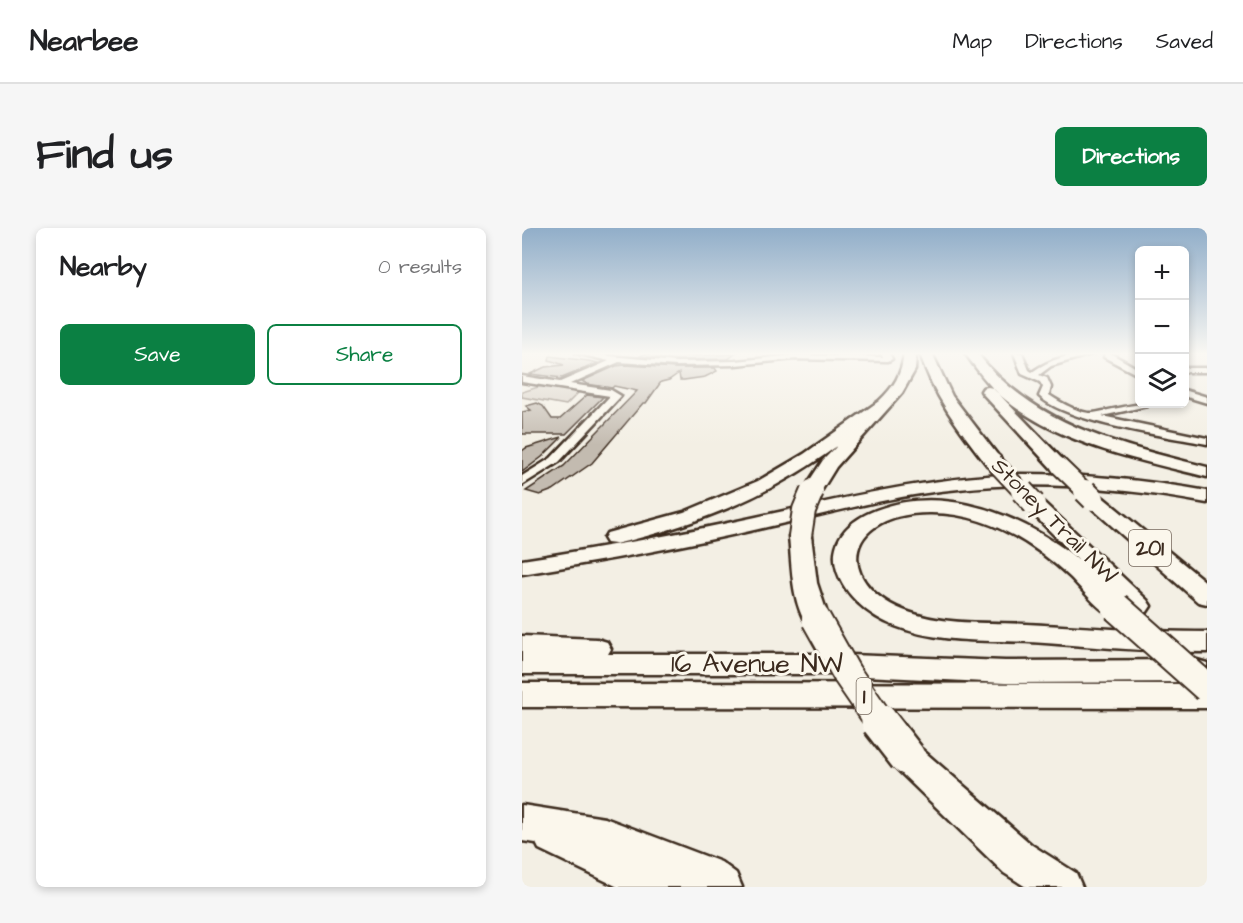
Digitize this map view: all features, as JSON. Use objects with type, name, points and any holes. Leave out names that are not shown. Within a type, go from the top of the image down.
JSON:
[{"type":"highway","points":[[901,384],[829,464],[813,489],[804,510],[800,536],[805,583],[816,619],[834,656],[854,688],[907,757],[1018,859],[1062,887]]},
{"type":"highway","name":"Stoney Trail NW","points":[[938,384],[947,400],[993,461],[1127,606],[1207,670]]},
{"type":"highway","name":"Stoney Trail NW","points":[[984,384],[997,401],[1059,466],[1207,596]]},
{"type":"highway","points":[[996,384],[1034,411],[1087,436],[1119,447],[1207,470]]},
{"type":"highway","points":[[522,556],[627,536],[707,511],[766,485],[803,462],[882,405]]},
{"type":"highway","points":[[522,567],[658,544],[894,493],[957,483],[1006,480],[1060,481],[1155,489],[1207,497]]},
{"type":"highway","points":[[1207,642],[1171,642],[974,630],[934,627],[905,621],[877,608],[854,588],[845,567],[847,550],[854,534],[869,522],[889,513],[907,509],[935,507],[979,514],[1000,521],[1042,543],[1127,606],[1207,688]]},
{"type":"highway","points":[[522,646],[703,654],[750,664]]},
{"type":"highway","name":"16 Avenue NW","points":[[522,664],[825,664],[1005,672],[1207,670]]},
{"type":"highway","name":"16 Avenue NW","points":[[522,695],[1207,696]]},
{"type":"highway","points":[[523,823],[662,887]]},
{"type":"highway","points":[[523,823],[605,836],[707,876],[722,887]]},
{"type":"street","points":[[522,481],[555,460],[616,396],[611,393],[558,384]]},
{"type":"street","points":[[1046,384],[1047,387],[1044,396],[1051,403],[1065,408],[1207,441]]},
{"type":"street","points":[[1189,395],[1207,400]]},
{"type":"street","points":[[1091,415],[1135,406]]},
{"type":"street","points":[[1034,411],[1065,408]]},
{"type":"shaded area","points":[[545,385],[580,391],[566,405],[522,397],[522,392]]},
{"type":"building","points":[[587,384],[660,384],[646,403],[643,403],[592,463],[553,490],[540,495],[526,491],[564,466],[637,391]]},
{"type":"building","points":[[587,395],[603,397],[566,434],[522,434],[522,412],[531,410],[526,406],[537,403],[543,406],[552,419],[560,419]]},
{"type":"building","points":[[562,437],[542,457],[522,472],[522,451]]}]
